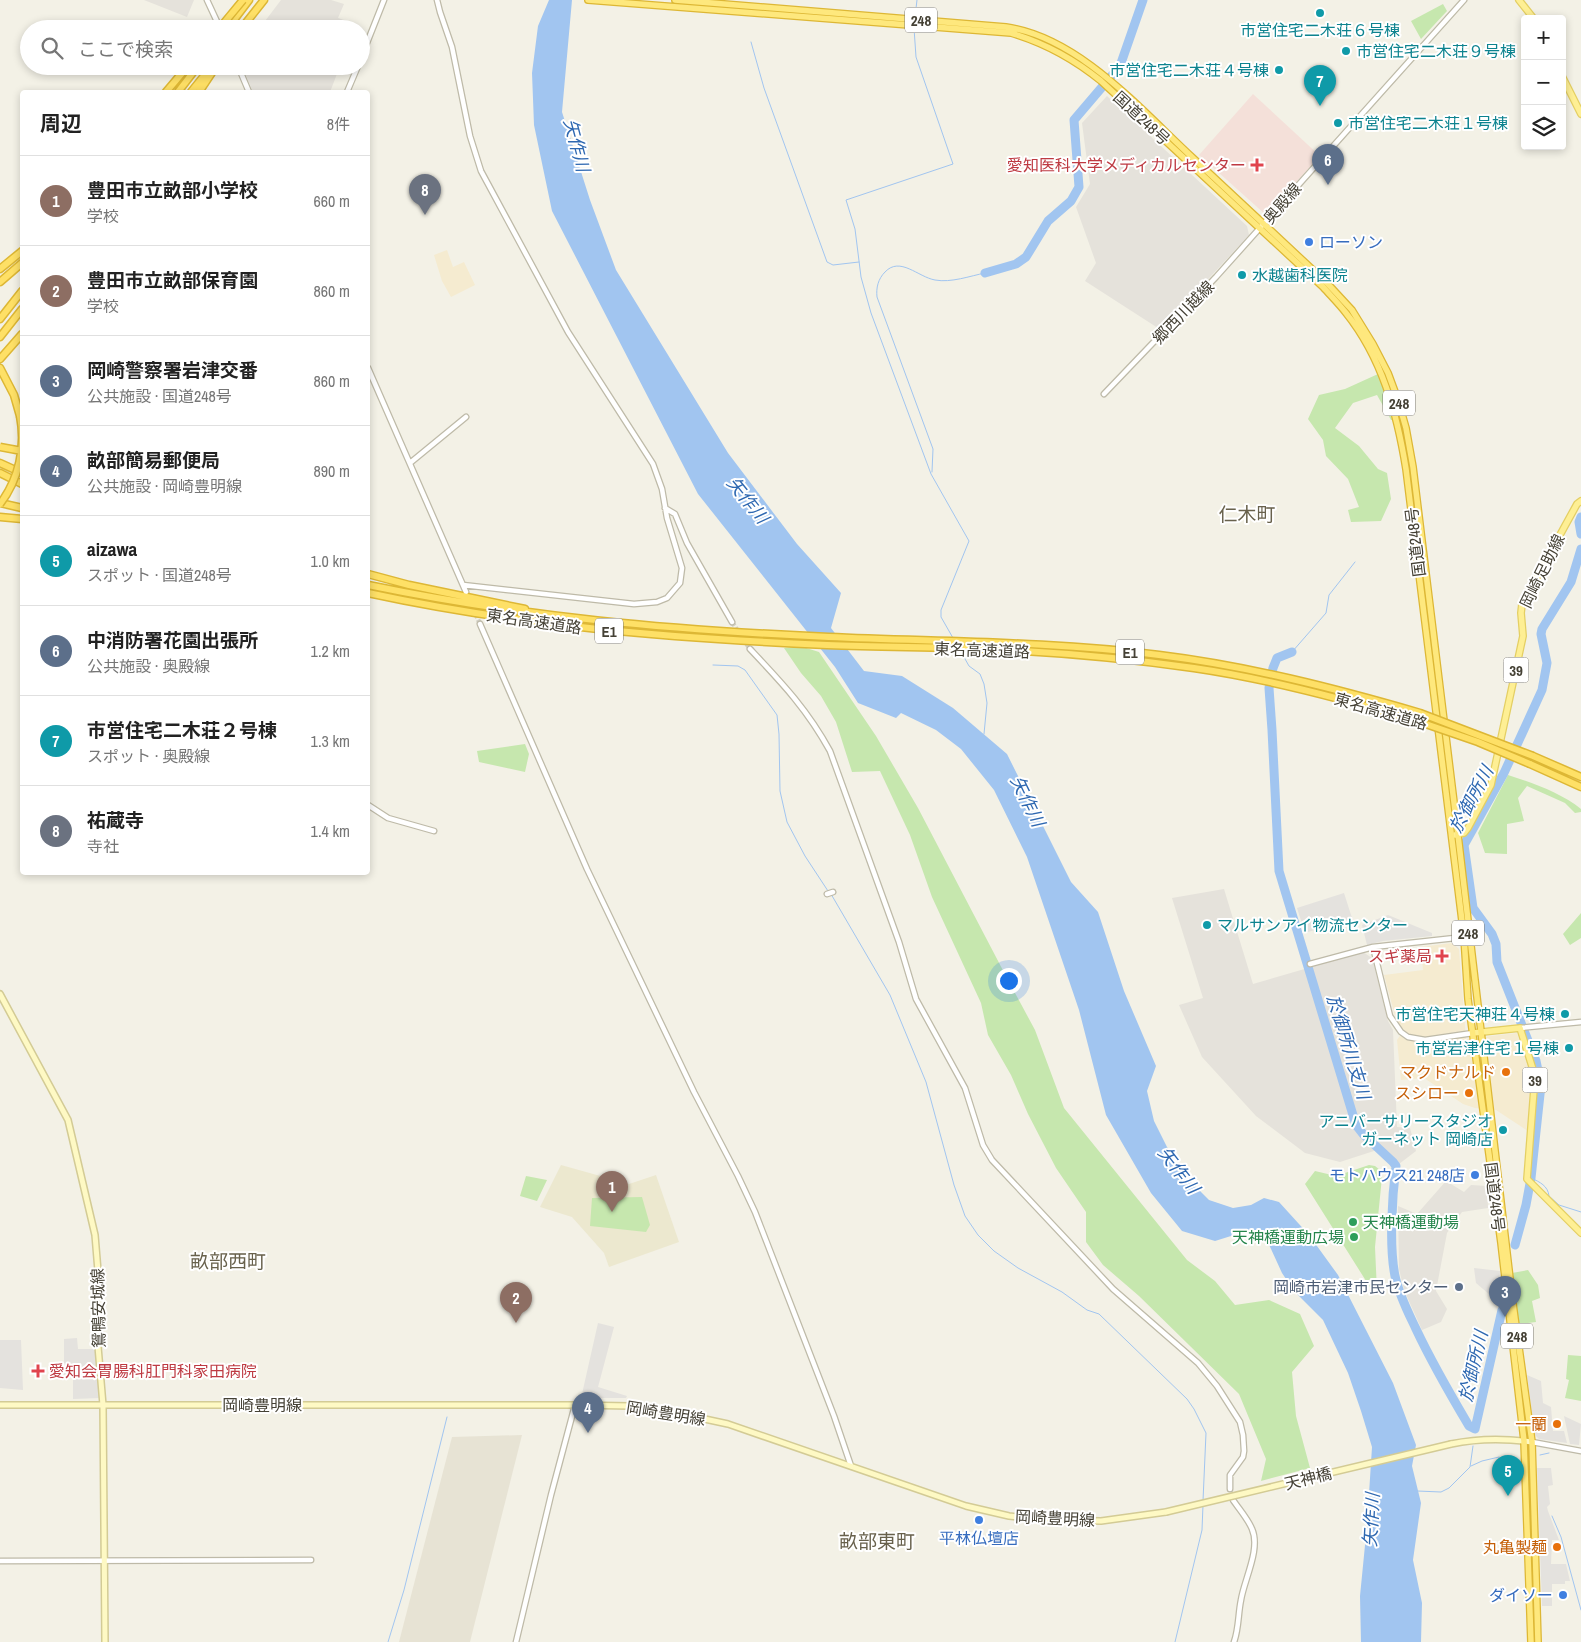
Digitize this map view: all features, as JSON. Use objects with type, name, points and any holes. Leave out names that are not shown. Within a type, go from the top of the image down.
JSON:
[{"type":"highway","points":[[227,20],[242,0]]},
{"type":"highway","points":[[234,20],[249,0]]},
{"type":"highway","points":[[249,20],[264,0]]},
{"type":"highway","name":"国道248号","points":[[588,0],[726,7]]},
{"type":"highway","name":"国道248号","points":[[675,0],[726,7],[1012,34],[1028,38],[1056,50],[1103,78],[1348,305],[1373,344],[1388,373],[1398,400],[1406,428],[1413,467],[1520,1361],[1532,1442],[1538,1642]]},
{"type":"highway","points":[[168,90],[180,75]]},
{"type":"highway","points":[[180,90],[191,75]]},
{"type":"highway","points":[[193,90],[205,75]]},
{"type":"highway","points":[[200,90],[210,75]]},
{"type":"highway","name":"国道248号","points":[[1262,226],[1347,314],[1380,369],[1400,430],[1464,937],[1473,1033],[1500,1234],[1524,1441],[1531,1642]]},
{"type":"highway","points":[[0,269],[20,253]]},
{"type":"highway","points":[[0,282],[20,264]]},
{"type":"highway","points":[[0,319],[20,294]]},
{"type":"highway","points":[[1,336],[20,312]]},
{"type":"highway","points":[[0,359],[20,336]]},
{"type":"highway","points":[[0,368],[14,395],[20,416]]},
{"type":"highway","points":[[0,447],[20,451]]},
{"type":"highway","points":[[20,458],[13,484],[0,503],[20,508]]},
{"type":"highway","points":[[0,463],[20,473]]},
{"type":"highway","points":[[0,473],[20,483]]},
{"type":"highway","points":[[0,517],[20,519]]},
{"type":"highway","points":[[370,575],[409,585],[577,619]]},
{"type":"highway","name":"東名高速道路","points":[[370,585],[447,600],[577,619],[654,627],[768,634],[1029,644],[1158,655],[1230,666],[1370,698],[1420,713],[1581,777]]},
{"type":"highway","name":"東名高速道路","points":[[370,593],[446,609],[510,619],[612,631],[774,642],[1031,652],[1156,663],[1228,674],[1287,686],[1417,721],[1478,742],[1581,787]]},
{"type":"highway","points":[[370,597],[446,609]]},
{"type":"main road","points":[[1519,0],[1531,15]]},
{"type":"main road","points":[[1566,84],[1581,114]]},
{"type":"main road","name":"岡崎足助線","points":[[1458,835],[1464,833],[1468,828],[1491,785],[1523,636],[1522,604],[1558,536],[1581,500]]},
{"type":"main road","points":[[1451,836],[1458,835]]},
{"type":"main road","name":"鴛鴨安城線","points":[[0,994],[68,1120],[96,1234],[98,1270],[95,1295],[96,1323],[103,1406],[105,1642]]},
{"type":"main road","points":[[1473,1033],[1520,1028]]},
{"type":"main road","name":"39","points":[[1520,1028],[1535,1076],[1527,1179],[1581,1233]]},
{"type":"main road","name":"岡崎豊明線","points":[[0,1405],[630,1406],[672,1412],[728,1424],[966,1506],[1010,1516],[1043,1520],[1101,1521],[1138,1518],[1166,1512]]},
{"type":"main road","name":"天神橋","points":[[1166,1512],[1451,1444],[1486,1438],[1524,1441]]},
{"type":"main road","points":[[1524,1441],[1532,1442]]},
{"type":"street","points":[[207,0],[216,20]]},
{"type":"street","points":[[370,35],[384,0]]},
{"type":"street","points":[[438,0],[440,12],[452,47],[470,136],[481,171],[568,332],[653,464],[662,489],[665,508],[680,558],[682,573],[678,586],[670,596],[650,603],[634,604],[463,585]]},
{"type":"street","name":"奥殿線","points":[[1262,226],[1464,0]]},
{"type":"street","points":[[242,75],[248,90]]},
{"type":"street","points":[[349,90],[355,75]]},
{"type":"street","name":"郷西川越線","points":[[1104,394],[1186,309],[1262,226]]},
{"type":"street","points":[[370,373],[466,592]]},
{"type":"street","points":[[410,463],[466,417]]},
{"type":"street","points":[[665,508],[674,514],[687,543],[732,622]]},
{"type":"street","points":[[480,624],[587,870],[754,1212],[834,1416],[851,1466]]},
{"type":"street","points":[[750,649],[800,704],[830,751],[899,942],[916,999],[965,1088],[983,1145],[992,1160],[1113,1289],[1198,1363],[1217,1386],[1240,1422],[1243,1435],[1243,1457],[1230,1475],[1230,1489]]},
{"type":"street","points":[[370,806],[388,818],[434,831]]},
{"type":"street","points":[[827,894],[833,892]]},
{"type":"street","points":[[1310,964],[1373,947],[1464,937]]},
{"type":"street","points":[[1373,947],[1390,1016],[1401,1032],[1408,1037],[1425,1040],[1473,1033]]},
{"type":"street","points":[[1520,1028],[1581,1022]]},
{"type":"street","points":[[516,1642],[551,1495],[575,1405]]},
{"type":"street","points":[[1532,1442],[1581,1451]]},
{"type":"street","points":[[1233,1500],[1253,1529],[1254,1539],[1253,1557],[1241,1599],[1237,1634],[1234,1642]]},
{"type":"street","points":[[0,1561],[311,1560]]},
{"type":"shaded area","points":[[144,0],[194,0],[187,17]]},
{"type":"shaded area","points":[[281,0],[331,0],[344,4],[338,18],[344,20],[266,20]]},
{"type":"shaded area","points":[[246,75],[337,75],[331,90],[252,90]]},
{"type":"shaded area","points":[[1253,94],[1320,156],[1266,215],[1199,155]]},
{"type":"shaded area","points":[[1107,96],[1247,226],[1249,235],[1161,330],[1085,281],[1096,263],[1076,207],[1090,184],[1082,123]]},
{"type":"shaded area","points":[[447,250],[453,267],[464,262],[475,285],[451,297],[442,281],[434,255]]},
{"type":"shaded area","points":[[1224,889],[1253,984],[1363,952],[1372,958],[1388,1021],[1393,1030],[1397,1127],[1410,1128],[1416,1151],[1399,1164],[1377,1150],[1340,1162],[1305,1153],[1256,1116],[1202,1057],[1179,1005],[1203,998],[1172,898]]},
{"type":"shaded area","points":[[1344,893],[1352,918],[1305,933],[1297,908]]},
{"type":"shaded area","points":[[1388,915],[1432,933],[1432,936],[1383,941],[1367,945],[1362,925]]},
{"type":"shaded area","points":[[1452,943],[1459,949],[1466,1039],[1517,1033],[1531,1070],[1528,1131],[1496,1110],[1475,1108],[1463,1104],[1424,1078],[1401,1080],[1397,1040],[1404,1030],[1397,1023],[1384,975],[1423,970],[1421,947]]},
{"type":"shaded area","points":[[561,1165],[629,1184],[656,1175],[679,1242],[609,1267],[604,1253],[572,1217],[540,1207]]},
{"type":"shaded area","points":[[1446,1181],[1464,1192],[1471,1185],[1487,1186],[1488,1208],[1462,1212],[1447,1233],[1436,1291],[1447,1309],[1441,1322],[1422,1330],[1404,1290],[1399,1269],[1398,1206],[1417,1214]]},
{"type":"shaded area","points":[[1474,1268],[1500,1271],[1498,1296],[1490,1295],[1476,1283]]},
{"type":"shaded area","points":[[598,1323],[614,1327],[598,1387],[627,1396],[626,1398],[584,1398],[582,1394]]},
{"type":"shaded area","points":[[77,1338],[78,1349],[95,1349],[98,1375],[96,1377],[99,1382],[100,1398],[73,1399],[73,1378],[64,1378],[64,1339]]},
{"type":"shaded area","points":[[0,1340],[21,1340],[23,1390],[0,1388]]},
{"type":"shaded area","points":[[1527,1375],[1541,1381],[1543,1403],[1551,1407],[1553,1431],[1564,1431],[1567,1443],[1539,1439],[1535,1435]]},
{"type":"shaded area","points":[[1564,1416],[1581,1424],[1579,1445],[1570,1444]]},
{"type":"shaded area","points":[[522,1435],[470,1642],[399,1642],[452,1437]]},
{"type":"shaded area","points":[[1537,1468],[1551,1468],[1553,1485],[1548,1486],[1550,1504],[1547,1507],[1559,1540],[1552,1540],[1551,1564],[1566,1564],[1570,1581],[1565,1581],[1565,1584],[1552,1584],[1552,1606],[1542,1606]]},
{"type":"green space","points":[[1443,4],[1447,11],[1421,39],[1411,21]]},
{"type":"green space","points":[[1378,374],[1395,420],[1391,420],[1377,395],[1353,403],[1335,428],[1359,446],[1378,469],[1387,473],[1391,499],[1381,521],[1351,522],[1348,510],[1359,507],[1348,479],[1326,456],[1323,440],[1308,419],[1319,395],[1345,389]]},
{"type":"green space","points":[[800,646],[819,652],[876,736],[918,808],[1035,1030],[1064,1108],[1187,1260],[1215,1281],[1235,1305],[1269,1300],[1300,1314],[1314,1346],[1292,1372],[1296,1416],[1310,1468],[1261,1481],[1266,1459],[1239,1394],[1139,1296],[1103,1265],[1086,1242],[1086,1212],[1056,1168],[1028,1114],[1011,1075],[988,1035],[981,1003],[932,897],[910,835],[880,771],[852,772],[836,722],[821,696],[801,673],[784,648]]},
{"type":"green space","points":[[525,744],[529,754],[525,772],[479,762],[477,751]]},
{"type":"green space","points":[[1508,775],[1556,793],[1581,809],[1581,812],[1575,813],[1565,803],[1527,786],[1518,798],[1524,821],[1507,824],[1507,854],[1485,853],[1478,833]]},
{"type":"green space","points":[[1581,913],[1581,938],[1570,945],[1563,934]]},
{"type":"green space","name":"天神橋運動場","points":[[1369,1165],[1375,1166],[1380,1170],[1382,1177],[1375,1247],[1377,1291],[1373,1292],[1305,1184],[1315,1171],[1336,1176]]},
{"type":"green space","points":[[526,1176],[547,1180],[537,1201],[520,1196]]},
{"type":"green space","points":[[642,1197],[650,1225],[646,1232],[590,1226],[592,1198]]},
{"type":"green space","points":[[1528,1270],[1538,1285],[1540,1298],[1532,1301],[1536,1322],[1519,1324],[1512,1273]]},
{"type":"green space","points":[[1568,1355],[1581,1356],[1581,1401],[1565,1398],[1569,1380],[1566,1379]]},
{"type":"water","name":"矢作川","points":[[549,0],[572,0],[562,112],[590,200],[616,270],[728,453],[797,544],[841,593],[831,628],[864,671],[902,676],[953,708],[1007,754],[1071,882],[1098,912],[1124,991],[1156,1066],[1147,1091],[1154,1121],[1178,1169],[1209,1200],[1233,1208],[1251,1205],[1264,1198],[1279,1202],[1309,1235],[1338,1275],[1393,1383],[1416,1445],[1412,1466],[1421,1503],[1413,1560],[1422,1603],[1421,1642],[1361,1642],[1360,1596],[1372,1447],[1348,1373],[1323,1320],[1294,1291],[1282,1273],[1266,1238],[1247,1231],[1215,1241],[1182,1231],[1151,1193],[1106,1115],[1079,1010],[1027,857],[994,790],[961,749],[936,730],[901,713],[896,718],[858,703],[835,667],[698,494],[552,211],[534,125],[532,73],[538,26]]},
{"type":"waterway","points":[[915,17],[917,0]]},
{"type":"waterway","points":[[985,273],[1016,264],[1026,257],[1048,221],[1071,201],[1079,187],[1074,120],[1120,66],[1143,0]]},
{"type":"waterway","points":[[914,28],[916,57],[953,164],[846,200],[855,229],[861,277],[871,313],[931,474],[969,541],[941,610],[941,617],[953,638]]},
{"type":"waterway","points":[[751,42],[764,88],[827,262],[833,265],[859,262]]},
{"type":"waterway","points":[[932,472],[933,449],[877,297],[878,284],[885,272],[897,266],[941,281],[985,273]]},
{"type":"waterway","name":"於御所川","points":[[1581,517],[1579,522],[1581,534]]},
{"type":"waterway","name":"於御所川","points":[[1515,1245],[1531,1178],[1541,1085],[1536,1061],[1497,962],[1496,944],[1492,934],[1473,908],[1464,845],[1504,773],[1542,690],[1547,663],[1541,634],[1542,629],[1571,582],[1581,549]]},
{"type":"waterway","points":[[1292,652],[1326,613],[1329,595],[1355,562]]},
{"type":"waterway","points":[[960,650],[969,666],[980,674],[984,684],[987,703],[984,734]]},
{"type":"waterway","name":"於御所川支川","points":[[1292,652],[1277,658],[1269,688],[1279,871],[1356,1125],[1396,1166],[1392,1207],[1392,1236],[1393,1264],[1399,1290],[1441,1378],[1469,1426],[1475,1429],[1502,1310]]},
{"type":"waterway","points":[[713,665],[738,666],[745,670],[777,715],[780,791],[787,822],[805,856],[828,891]]},
{"type":"waterway","points":[[831,894],[890,995],[926,1082],[954,1185],[965,1216],[978,1235],[994,1251],[1018,1268],[1062,1292],[1087,1310],[1099,1314],[1187,1399],[1206,1433],[1203,1501]]},
{"type":"waterway","points":[[1531,1178],[1543,1185],[1549,1196],[1559,1205],[1581,1212]]},
{"type":"waterway","points":[[388,1642],[404,1590],[447,1417]]},
{"type":"waterway","points":[[1417,1491],[1441,1492],[1449,1488],[1470,1467],[1473,1446]]},
{"type":"waterway","points":[[1540,1455],[1549,1453]]},
{"type":"waterway","points":[[1471,1466],[1499,1457]]},
{"type":"waterway","points":[[1175,1642],[1202,1530],[1203,1505]]},
{"type":"waterway","points":[[1552,1516],[1561,1537],[1581,1610]]},
{"type":"tunnel","points":[[470,602],[480,624]]},
{"type":"tunnel","points":[[732,622],[750,649]]},
{"type":"place","name":"市営住宅二木荘６号棟","points":[[1320,13]]},
{"type":"place","name":"市営住宅二木荘９号棟","points":[[1346,51]]},
{"type":"place","name":"市営住宅二木荘４号棟","points":[[1279,70]]},
{"type":"place","name":"市営住宅二木荘２号棟","points":[[1320,106]]},
{"type":"place","name":"市営住宅二木荘１号棟","points":[[1338,123]]},
{"type":"place","name":"愛知医科大学メディカルセンター","points":[[1257,165]]},
{"type":"place","name":"中消防署花園出張所","points":[[1328,185]]},
{"type":"place","name":"祐蔵寺","points":[[425,215]]},
{"type":"place","name":"ローソン","points":[[1309,242]]},
{"type":"place","name":"水越歯科医院","points":[[1242,275]]},
{"type":"place","name":"マルサンアイ物流センター","points":[[1207,925]]},
{"type":"place","name":"スギ薬局","points":[[1442,956]]},
{"type":"place","name":"市営住宅天神荘４号棟","points":[[1565,1014]]},
{"type":"place","name":"市営岩津住宅１号棟","points":[[1569,1048]]},
{"type":"place","name":"マクドナルド","points":[[1506,1072]]},
{"type":"place","name":"スシロー","points":[[1469,1093]]},
{"type":"place","name":"アニバーサリースタジオ ガーネット 岡崎店","points":[[1503,1130]]},
{"type":"place","name":"モトハウス21 248店","points":[[1475,1175]]},
{"type":"place","name":"豊田市立畝部小学校","points":[[612,1212]]},
{"type":"place","name":"天神橋運動場","points":[[1353,1222]]},
{"type":"place","name":"天神橋運動広場","points":[[1354,1237]]},
{"type":"place","name":"岡崎市岩津市民センター","points":[[1459,1287]]},
{"type":"place","name":"岡崎警察署岩津交番","points":[[1505,1317]]},
{"type":"place","name":"豊田市立畝部保育園","points":[[516,1323]]},
{"type":"place","name":"愛知会胃腸科肛門科家田病院","points":[[38,1371]]},
{"type":"place","name":"一蘭","points":[[1557,1424]]},
{"type":"place","name":"畝部簡易郵便局","points":[[588,1433]]},
{"type":"place","name":"aizawa","points":[[1508,1496]]},
{"type":"place","name":"平林仏壇店","points":[[979,1520]]},
{"type":"place","name":"丸亀製麺","points":[[1557,1547]]},
{"type":"place","name":"ダイソー","points":[[1563,1595]]},
{"type":"district","name":"仁木町","points":[[1247,514]]},
{"type":"district","name":"畝部西町","points":[[228,1261]]},
{"type":"district","name":"畝部東町","points":[[877,1541]]}]
